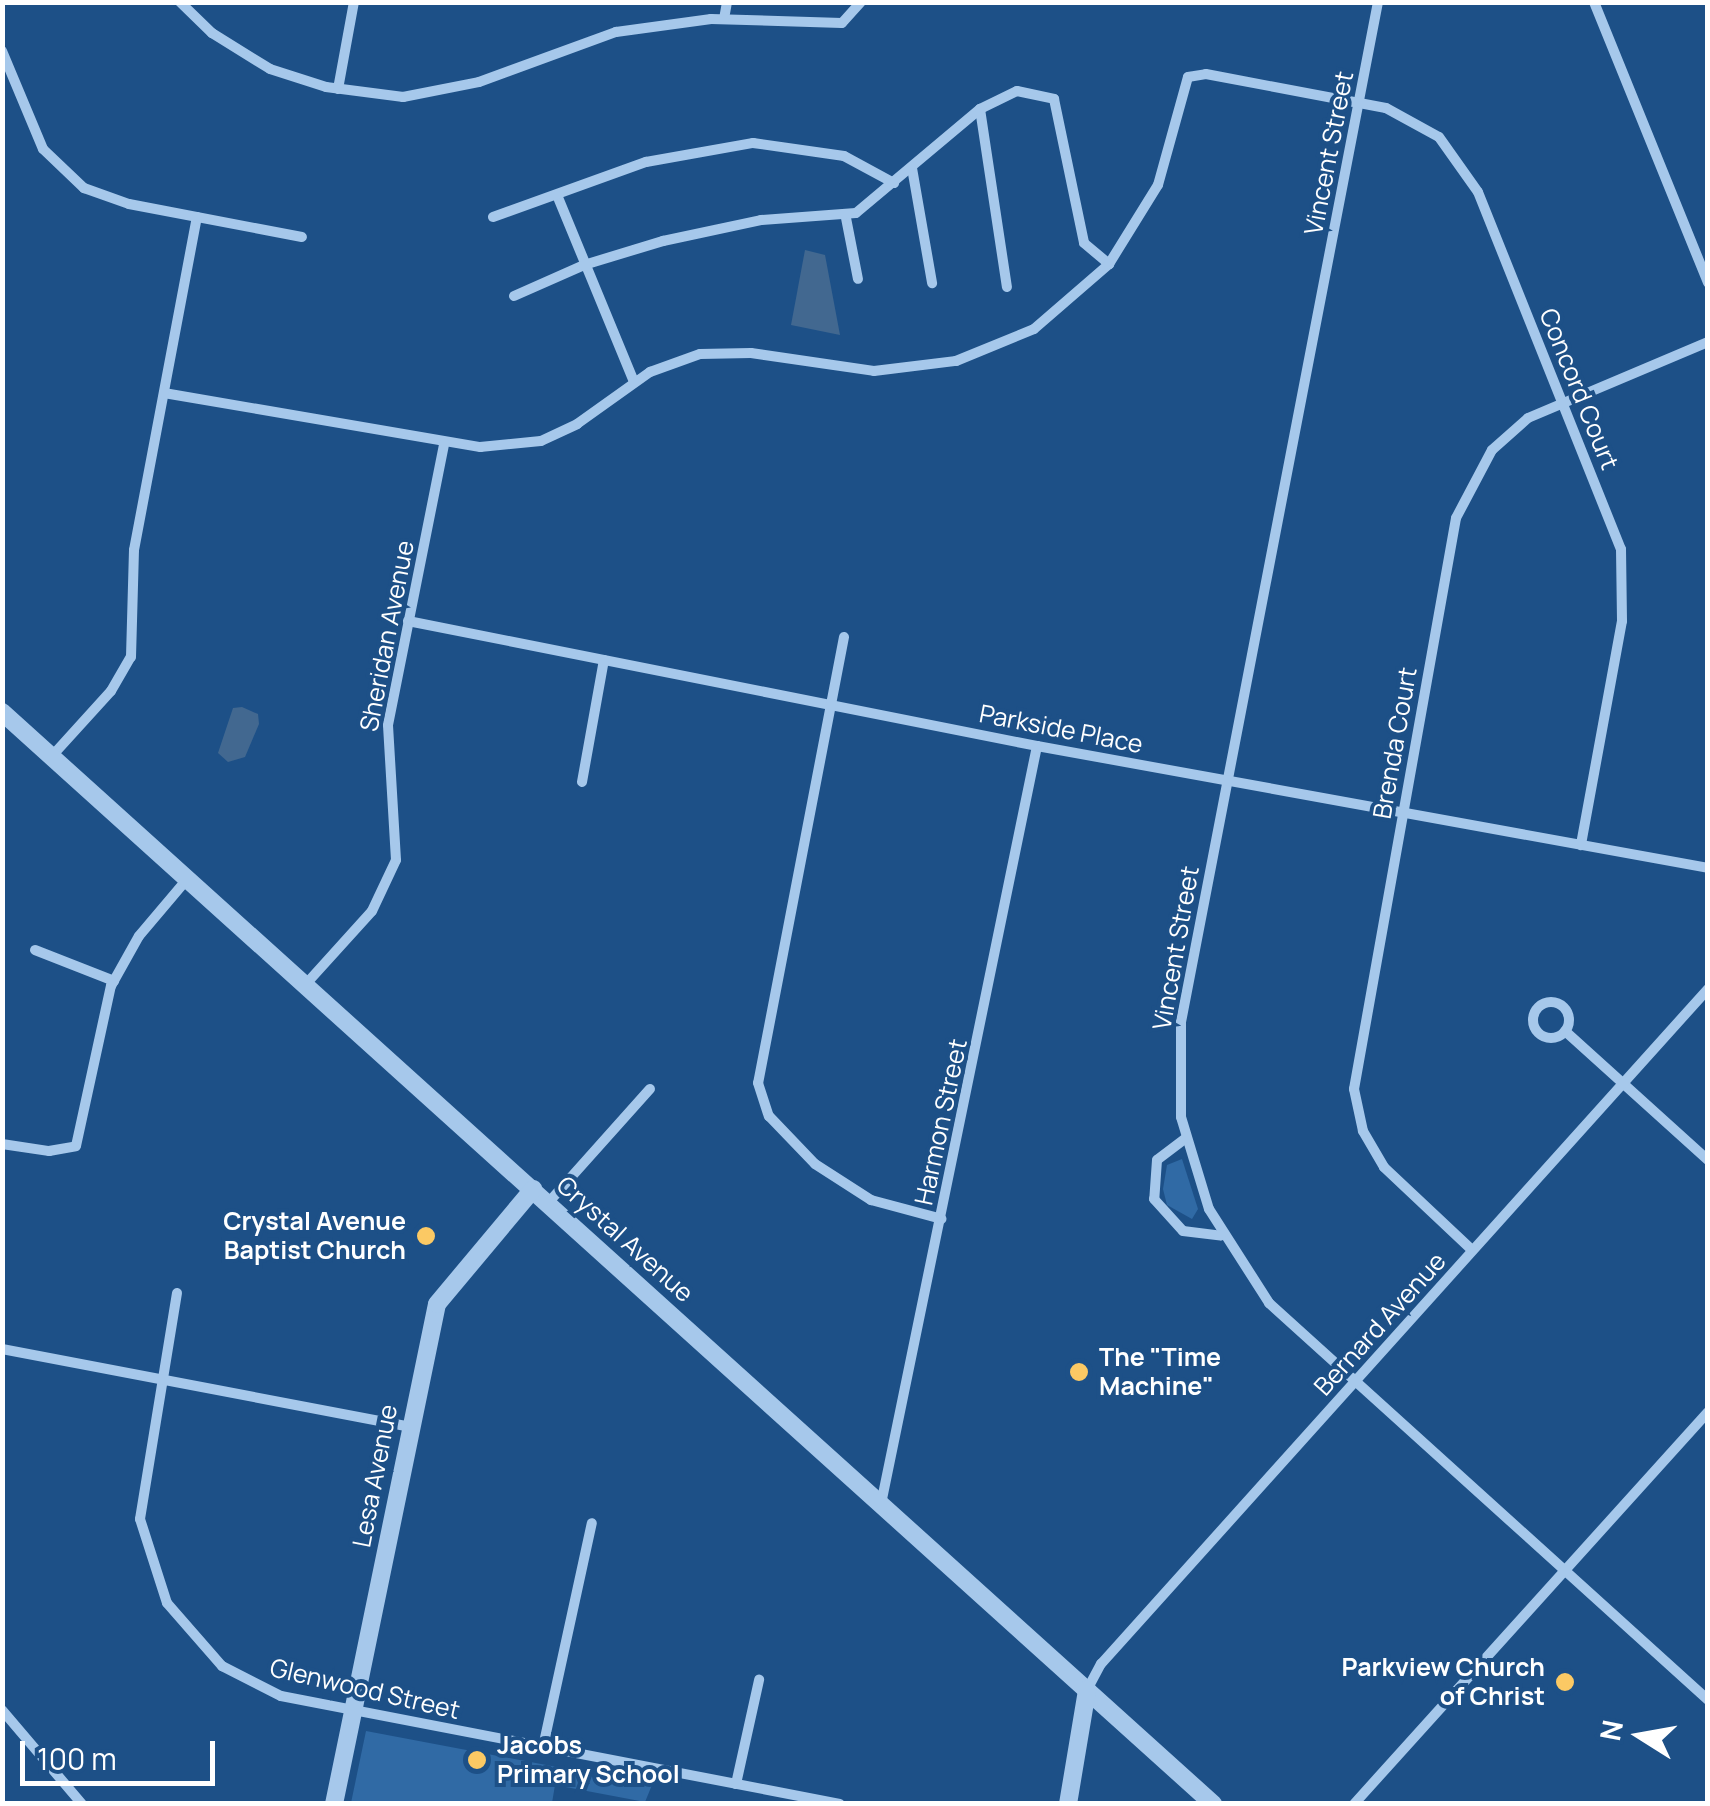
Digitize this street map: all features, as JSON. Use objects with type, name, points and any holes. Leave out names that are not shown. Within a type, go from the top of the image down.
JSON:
[{"type":"street","points":[[180,2],[244,55],[338,89],[422,95],[616,32],[724,19],[842,23],[861,2]]},
{"type":"street","points":[[338,89],[354,2]]},
{"type":"street","points":[[724,19],[726,2]]},
{"type":"street","name":"Vincent Street","points":[[1378,2],[1181,1022],[1178,1089],[1186,1138],[1221,1236],[1269,1304],[1353,1384],[1708,1700]]},
{"type":"street","points":[[1594,2],[1708,283]]},
{"type":"street","points":[[2,51],[39,141],[68,177],[102,196],[302,237]]},
{"type":"street","name":"Concord Court","points":[[1109,264],[1158,185],[1188,77],[1206,74],[1359,102],[1420,123],[1456,155],[1478,192],[1563,402],[1625,570],[1581,846]]},
{"type":"street","points":[[164,393],[444,444],[518,446],[566,430],[634,382],[678,359],[721,351],[874,371],[956,361],[1034,329],[1109,264],[1084,243],[1054,99],[1017,91],[980,109],[894,183],[846,218],[761,220],[584,264],[514,296]]},
{"type":"street","points":[[980,109],[1007,287]]},
{"type":"street","points":[[492,217],[646,162],[753,143],[844,156],[894,183]]},
{"type":"street","points":[[912,168],[932,282]]},
{"type":"street","points":[[557,195],[634,382]]},
{"type":"street","points":[[52,756],[111,692],[130,657],[134,550],[197,217]]},
{"type":"street","points":[[846,218],[858,279]]},
{"type":"street","name":"Brenda Court","points":[[1472,1250],[1384,1167],[1355,1102],[1460,505],[1502,440],[1563,402],[1708,342]]},
{"type":"street","name":"Sheridan Avenue","points":[[306,984],[372,911],[396,860],[398,822],[386,755],[444,444]]},
{"type":"street","name":"Parkside Place","points":[[408,621],[1038,746],[1708,868]]},
{"type":"street","points":[[844,637],[758,1061],[769,1116],[815,1164],[884,1206],[942,1219]]},
{"type":"street","points":[[582,782],[604,660]]},
{"type":"street","name":"Crystal Avenue","points":[[2,712],[1214,1804]]},
{"type":"street","name":"Harmon Street","points":[[881,1505],[1038,746]]},
{"type":"street","points":[[2,1144],[70,1150],[79,1140],[114,981],[138,936],[188,878]]},
{"type":"street","points":[[35,950],[114,981]]},
{"type":"street","name":"Bernard Avenue","points":[[1087,1690],[1102,1664],[1708,989]]},
{"type":"street","points":[[1565,1031],[1708,1160]]},
{"type":"street","points":[[548,1203],[650,1089]]},
{"type":"street","points":[[1186,1138],[1157,1160],[1154,1199],[1183,1231],[1221,1236]]},
{"type":"street","name":"Lesa Avenue","points":[[334,1804],[410,1428],[441,1296],[533,1190]]},
{"type":"street","name":"Glenwood Street","points":[[176,1293],[140,1519],[167,1604],[202,1649],[246,1682],[353,1712],[840,1804]]},
{"type":"street","points":[[2,1350],[410,1428]]},
{"type":"street","points":[[1354,1804],[1708,1412]]},
{"type":"street","points":[[543,1746],[592,1523]]},
{"type":"street","points":[[736,1784],[758,1680]]},
{"type":"street","points":[[1068,1804],[1087,1690]]},
{"type":"street","points":[[2,1710],[82,1804]]},
{"type":"shaded area","points":[[805,250],[825,255],[840,335],[791,325]]},
{"type":"shaded area","points":[[242,707],[258,714],[259,724],[245,757],[228,762],[218,753],[233,708]]},
{"type":"shaded area","points":[[1182,1159],[1198,1209],[1192,1219],[1167,1205],[1163,1189],[1167,1165]]},
{"type":"shaded area","points":[[366,1731],[652,1785],[645,1802],[555,1785],[552,1803],[351,1803]]},
{"type":"place","name":"Crystal Avenue Baptist Church","points":[[426,1236]]},
{"type":"place","name":"The \"Time Machine\"","points":[[1079,1372]]},
{"type":"place","name":"Parkview Church of Christ","points":[[1565,1682]]},
{"type":"place","name":"Jacobs Primary School","points":[[477,1760]]}]
